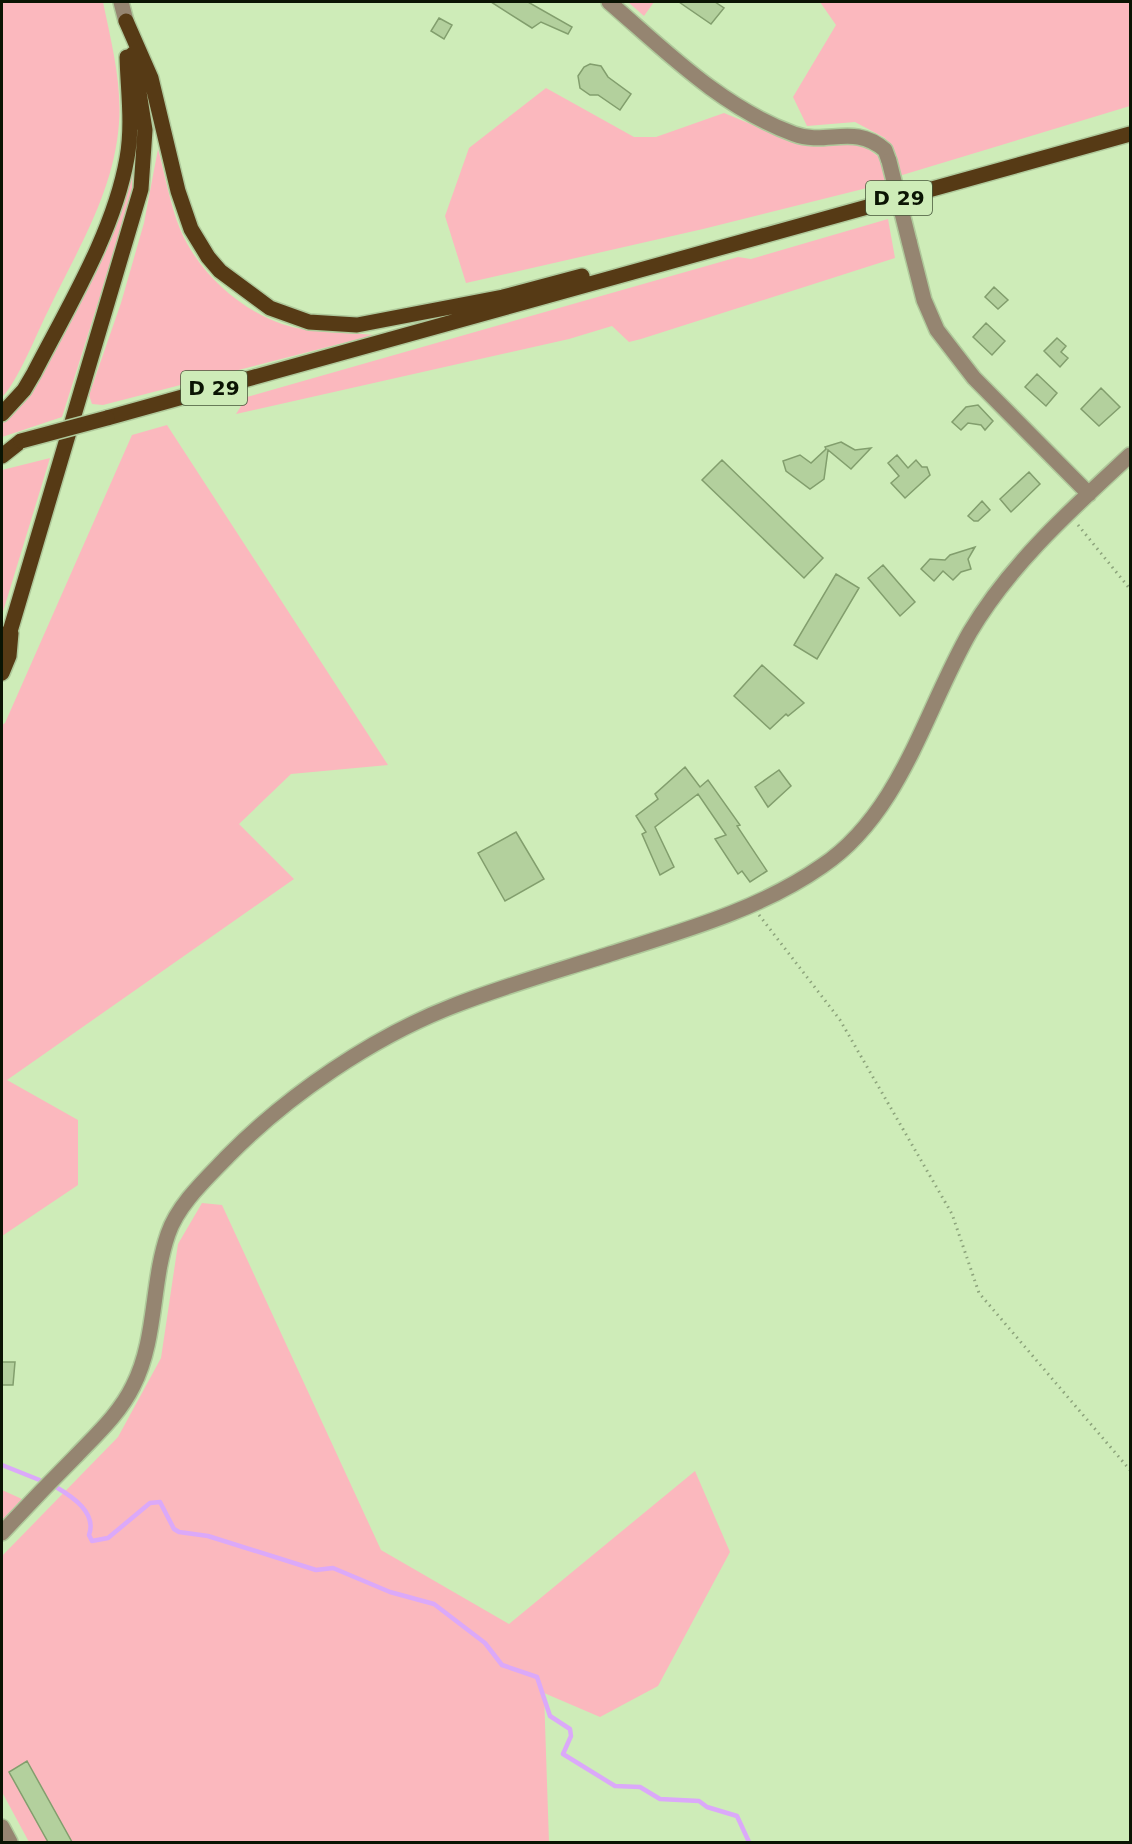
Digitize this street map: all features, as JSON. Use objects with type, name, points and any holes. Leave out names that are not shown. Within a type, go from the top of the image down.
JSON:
[{"type":"main road","points":[[126,21],[151,78],[178,192],[195,237],[220,272],[270,308],[309,322],[357,325],[503,297],[578,277],[618,275]]},
{"type":"main road","points":[[2,414],[24,390],[34,373],[116,204],[127,157],[130,122],[126,21]]},
{"type":"main road","points":[[2,646],[11,628],[141,189],[145,148],[144,113],[126,21]]},
{"type":"main road","name":"D 29","points":[[2,447],[1131,134]]},
{"type":"main road","points":[[2,456],[21,441]]},
{"type":"main road","points":[[2,673],[9,656],[11,628]]},
{"type":"street","points":[[121,2],[126,21]]},
{"type":"street","points":[[609,2],[709,88],[738,108],[796,135],[865,137],[885,150],[924,300],[937,330],[974,378],[1089,494]]},
{"type":"street","points":[[2,1533],[119,1411],[135,1384],[145,1355],[160,1263],[169,1229],[190,1198],[232,1153],[285,1107],[338,1068],[378,1043],[449,1008],[711,921],[753,903],[824,865],[874,816],[893,788],[971,630],[1017,568],[1089,494],[1131,455]]},
{"type":"street","points":[[2,1827],[10,1842]]},
{"type":"path","points":[[1068,516],[1087,533],[1131,589]]},
{"type":"path","points":[[753,903],[762,922],[840,1020],[952,1214],[979,1293],[1131,1470]]},
{"type":"shaded area","points":[[2,2],[103,2],[115,62],[120,108],[116,149],[102,198],[14,381],[2,397]]},
{"type":"shaded area","points":[[628,2],[654,2],[644,16]]},
{"type":"shaded area","points":[[820,2],[1130,2],[1130,106],[899,176],[885,138],[855,122],[807,126],[793,97],[836,25]]},
{"type":"shaded area","points":[[546,88],[634,137],[656,137],[724,113],[799,144],[845,141],[860,143],[879,157],[887,183],[703,229],[466,283],[445,216],[469,148]]},
{"type":"shaded area","points":[[158,149],[170,200],[180,229],[197,260],[222,287],[250,309],[282,324],[316,331],[374,335],[103,405],[92,404],[89,395],[121,303],[144,223]]},
{"type":"shaded area","points":[[133,162],[132,190],[124,220],[62,417],[2,437],[2,423],[104,247],[125,200]]},
{"type":"shaded area","points":[[888,219],[895,258],[641,339],[629,342],[612,326],[569,339],[236,414],[247,397],[738,257],[751,259]]},
{"type":"shaded area","points":[[167,425],[388,765],[291,774],[239,824],[294,879],[7,1080],[78,1120],[78,1185],[2,1236],[2,725],[5,723],[132,435]]},
{"type":"shaded area","points":[[50,458],[2,615],[2,470]]},
{"type":"shaded area","points":[[202,1203],[222,1205],[381,1550],[509,1624],[695,1471],[730,1552],[658,1686],[600,1717],[544,1693],[549,1842],[29,1842],[2,1792],[2,1556],[118,1437],[161,1358],[178,1244]]},
{"type":"shaded area","points":[[2,1490],[22,1499],[2,1521]]},
{"type":"building","points":[[491,2],[528,2],[572,27],[568,34],[541,22],[532,28]]},
{"type":"building","points":[[679,2],[715,2],[724,8],[711,24]]},
{"type":"building","points":[[439,18],[452,25],[444,39],[431,31]]},
{"type":"building","points":[[590,64],[601,66],[608,77],[631,94],[620,110],[598,95],[590,95],[580,88],[578,76],[584,67]]},
{"type":"building","points":[[994,287],[1008,300],[998,309],[985,297]]},
{"type":"building","points":[[986,323],[1005,341],[992,355],[973,337]]},
{"type":"building","points":[[1057,338],[1066,346],[1061,352],[1068,358],[1060,367],[1044,351]]},
{"type":"building","points":[[1037,374],[1057,393],[1046,406],[1025,387]]},
{"type":"building","points":[[1101,388],[1120,407],[1099,426],[1081,409]]},
{"type":"building","points":[[978,405],[993,421],[985,430],[981,425],[968,423],[961,430],[952,422],[966,407]]},
{"type":"building","points":[[841,442],[855,450],[871,448],[851,469],[828,450],[824,479],[810,489],[786,471],[783,461],[800,455],[811,463],[826,449],[825,447]]},
{"type":"building","points":[[897,455],[908,468],[916,460],[922,467],[927,467],[930,475],[905,498],[891,483],[899,476],[888,463]]},
{"type":"building","points":[[722,460],[823,558],[804,578],[702,480]]},
{"type":"building","points":[[1029,472],[1040,484],[1011,512],[1000,499]]},
{"type":"building","points":[[982,501],[990,510],[978,521],[974,521],[968,516]]},
{"type":"building","points":[[975,547],[968,559],[971,569],[961,572],[953,580],[943,571],[934,581],[921,569],[930,559],[945,560],[950,555]]},
{"type":"building","points":[[883,565],[915,602],[900,616],[868,578]]},
{"type":"building","points":[[836,574],[859,588],[817,659],[794,645]]},
{"type":"building","points":[[762,665],[804,703],[788,716],[786,714],[770,729],[734,696]]},
{"type":"building","points":[[685,767],[700,787],[708,780],[740,825],[737,826],[767,871],[750,882],[742,871],[738,874],[715,839],[726,835],[698,794],[655,827],[674,867],[660,875],[642,834],[646,832],[636,816],[658,799],[655,794]]},
{"type":"building","points":[[779,770],[791,786],[768,807],[755,787]]},
{"type":"building","points":[[516,832],[544,879],[505,901],[478,853]]},
{"type":"building","points":[[2,1362],[15,1362],[13,1385],[2,1385]]},
{"type":"building","points":[[27,1761],[72,1842],[48,1842],[9,1772]]},
{"type":"waterway","points":[[2,1465],[42,1481]]},
{"type":"waterway","points":[[56,1487],[82,1506],[87,1513],[91,1527],[89,1535],[92,1541],[108,1538],[150,1503],[160,1502],[174,1529],[179,1532],[208,1536],[316,1570],[333,1568],[390,1592],[434,1604],[485,1643],[502,1665],[537,1677],[550,1716],[570,1729],[571,1736],[563,1754],[615,1786],[640,1787],[660,1799],[699,1801],[707,1807],[737,1816],[749,1842]]}]
